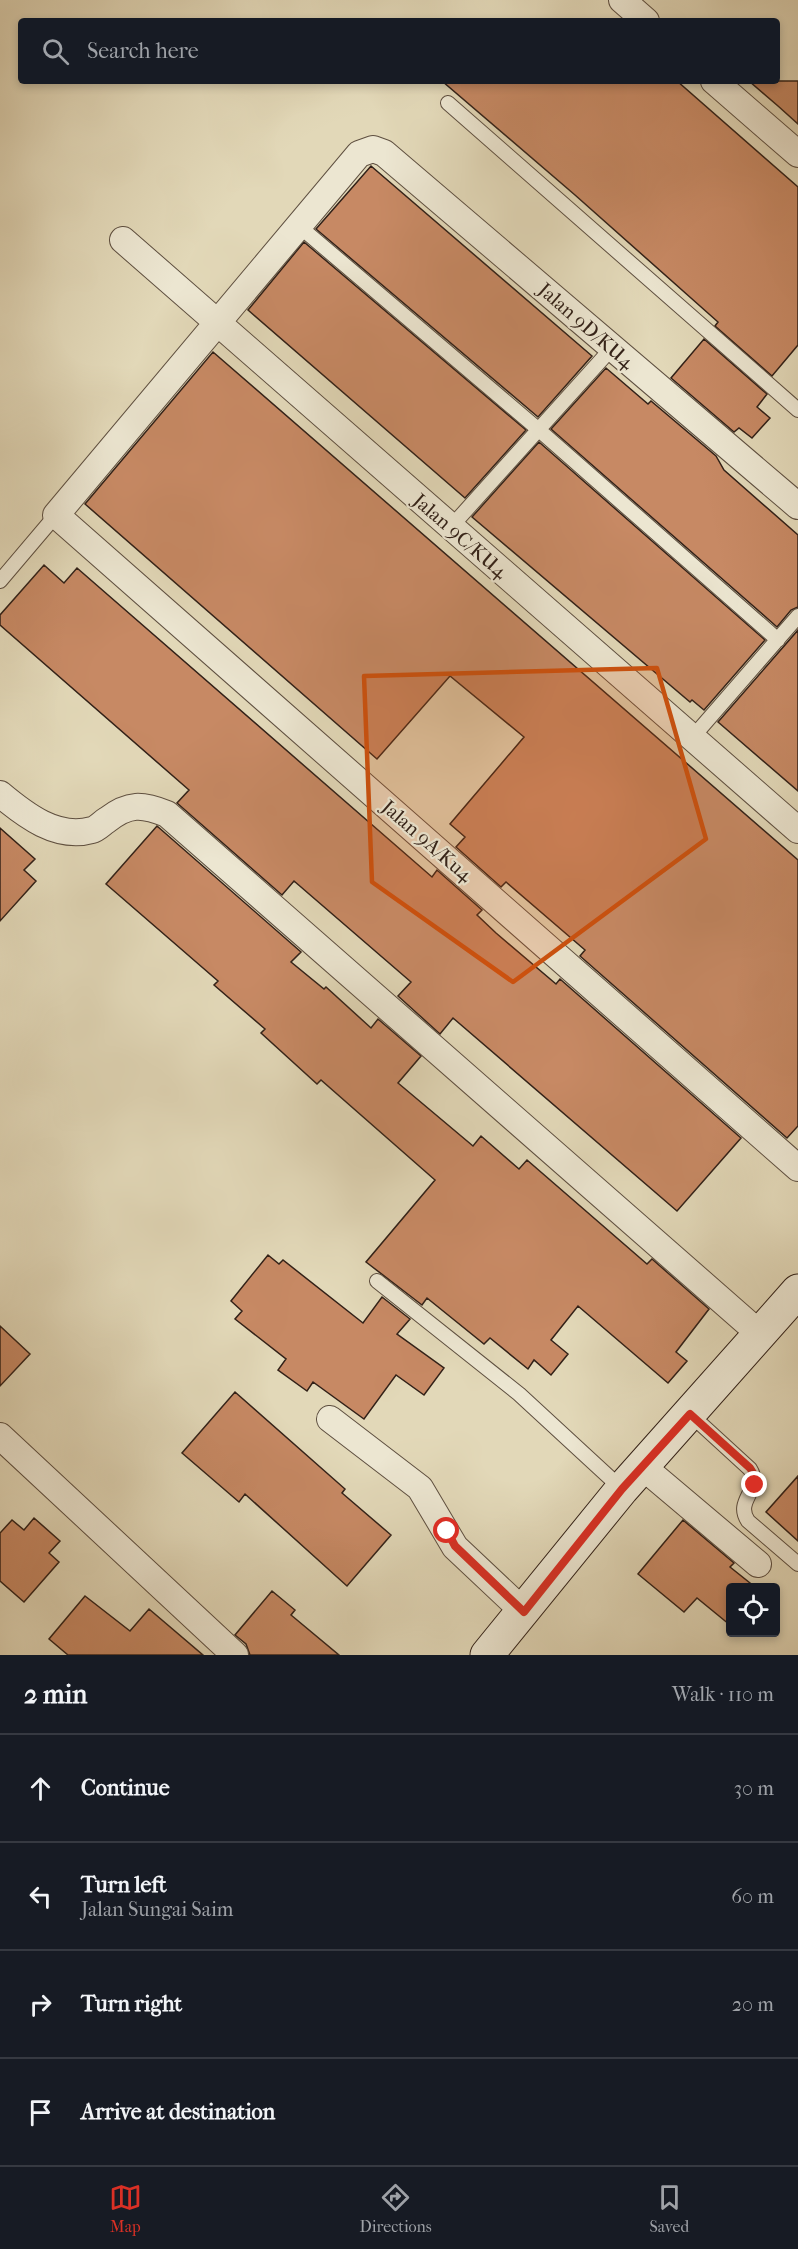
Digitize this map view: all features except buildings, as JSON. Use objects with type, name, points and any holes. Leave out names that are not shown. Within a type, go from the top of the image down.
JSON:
[{"type":"street","points":[[622,0],[643,18]]},
{"type":"street","points":[[717,84],[798,154]]},
{"type":"street","name":"Jalan 9D/KU4","points":[[299,225],[359,154],[373,149],[384,153],[798,506]]},
{"type":"street","points":[[56,515],[299,225]]},
{"type":"street","name":"Jalan 9C/KU4","points":[[123,240],[798,830]]},
{"type":"street","name":"Jalan 9A/Ku4","points":[[56,515],[798,1167]]},
{"type":"street","points":[[0,794],[28,818],[64,832],[93,830],[117,812],[143,804],[167,814],[760,1334]]},
{"type":"street","points":[[487,1655],[632,1478],[798,1291]]},
{"type":"street","points":[[330,1419],[420,1488],[455,1546],[524,1612]]},
{"type":"street","points":[[0,1436],[235,1655]]},
{"type":"street","points":[[632,1478],[758,1564]]},
{"type":"lane","points":[[448,103],[798,410]]},
{"type":"lane","points":[[299,225],[539,430],[777,640]]},
{"type":"lane","points":[[450,528],[612,348]]},
{"type":"lane","points":[[0,581],[56,515]]},
{"type":"lane","points":[[692,738],[798,616]]},
{"type":"lane","points":[[377,1281],[519,1394],[632,1478]]},
{"type":"lane","points":[[690,1414],[750,1468],[755,1476],[755,1485],[742,1504],[743,1514],[748,1521],[798,1564]]},
{"type":"highlighted area","points":[[657,668],[706,839],[513,982],[372,882],[364,676]]},
{"type":"route","points":[[447,1531],[455,1546],[524,1612],[622,1489],[690,1414],[750,1468],[755,1476],[755,1485]]}]
